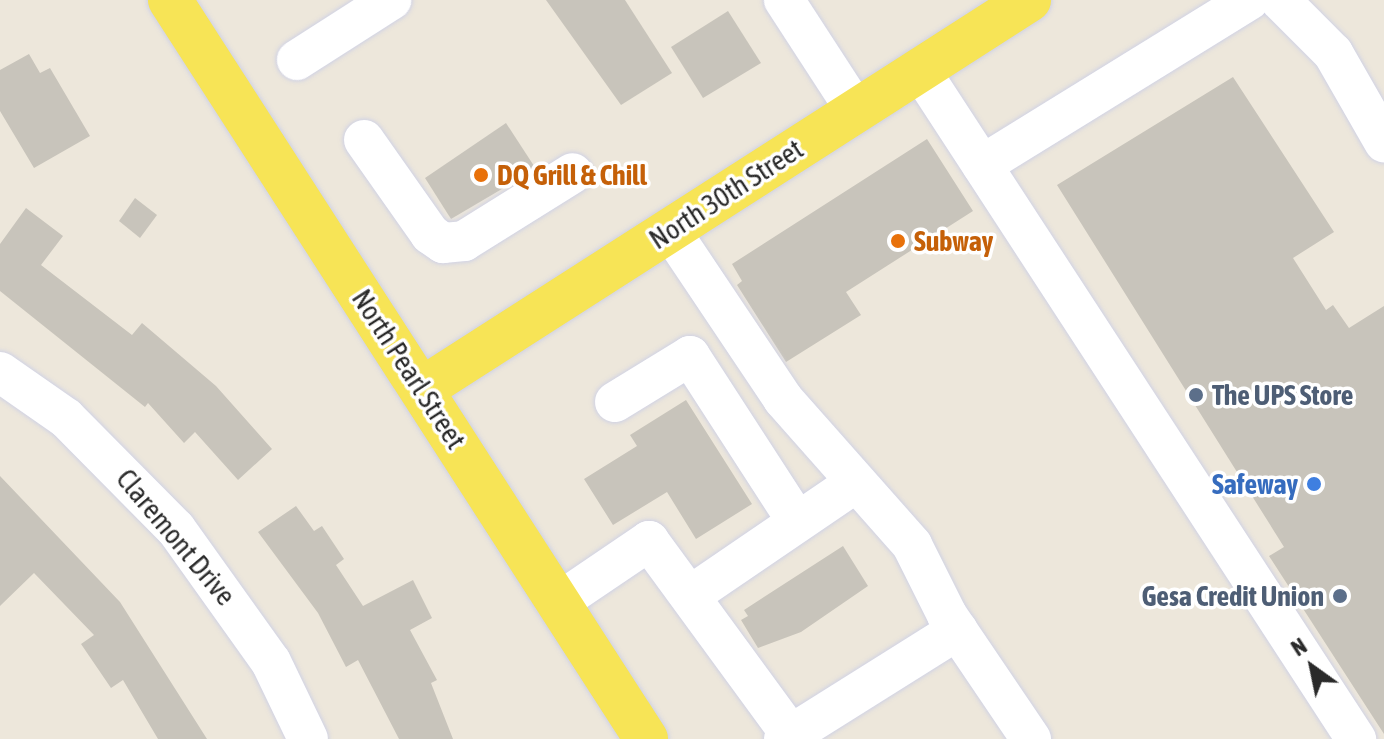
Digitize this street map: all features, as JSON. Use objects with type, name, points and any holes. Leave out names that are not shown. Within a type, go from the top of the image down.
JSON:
[{"type":"main road","name":"North Pearl Street","points":[[170,0],[646,739]]},
{"type":"main road","name":"North 30th Street","points":[[422,389],[1029,0]]},
{"type":"street","points":[[297,60],[391,0]]},
{"type":"street","points":[[784,0],[856,111]]},
{"type":"street","points":[[982,165],[1249,0]]},
{"type":"street","points":[[1280,0],[1333,53],[1384,142]]},
{"type":"street","points":[[920,70],[1356,739]]},
{"type":"street","points":[[364,140],[430,234],[443,243],[464,241],[573,173]]},
{"type":"street","points":[[670,230],[783,399],[852,485],[912,545],[958,630],[1031,739]]},
{"type":"street","points":[[615,402],[690,356],[796,520]]},
{"type":"street","name":"Claremont Drive","points":[[0,372],[66,418],[176,529],[271,662],[308,739]]},
{"type":"street","points":[[736,426],[783,399]]},
{"type":"street","points":[[691,595],[796,520],[852,485]]},
{"type":"street","points":[[559,602],[649,541],[691,595],[789,738],[958,630]]},
{"type":"building","points":[[546,0],[625,0],[672,73],[621,105]]},
{"type":"building","points":[[728,11],[761,63],[703,98],[671,47]]},
{"type":"building","points":[[29,54],[40,73],[50,68],[90,136],[34,168],[0,111],[0,70]]},
{"type":"building","points":[[1233,77],[1334,232],[1293,258],[1326,310],[1333,305],[1349,328],[1384,306],[1384,734],[1269,556],[1284,547],[1057,185]]},
{"type":"building","name":"DQ Grill & Chill","points":[[506,123],[536,169],[451,219],[425,178]]},
{"type":"building","points":[[927,139],[973,211],[846,292],[861,315],[786,362],[737,285],[742,281],[732,264]]},
{"type":"building","points":[[135,198],[157,215],[140,238],[119,221]]},
{"type":"building","points":[[26,208],[63,236],[41,265],[132,335],[142,323],[216,386],[272,449],[238,480],[195,432],[184,443],[148,403],[145,407],[0,291],[0,244]]},
{"type":"building","points":[[686,400],[752,504],[696,539],[667,492],[613,525],[584,479],[637,446],[630,435]]},
{"type":"building","points":[[0,476],[120,602],[207,739],[158,739],[123,680],[111,688],[81,644],[94,635],[34,573],[0,606]]},
{"type":"building","points":[[296,506],[314,531],[322,526],[344,559],[336,565],[363,606],[413,580],[432,618],[410,630],[437,680],[431,683],[453,739],[399,739],[358,660],[346,667],[318,613],[258,532]]},
{"type":"building","points":[[843,546],[868,586],[801,632],[758,648],[741,620],[748,616],[744,610]]},
{"type":"place","name":"DQ Grill & Chill","points":[[481,175]]},
{"type":"place","name":"Subway","points":[[898,241]]},
{"type":"place","name":"The UPS Store","points":[[1196,395]]},
{"type":"place","name":"Safeway","points":[[1314,484]]},
{"type":"place","name":"Gesa Credit Union","points":[[1340,596]]}]
